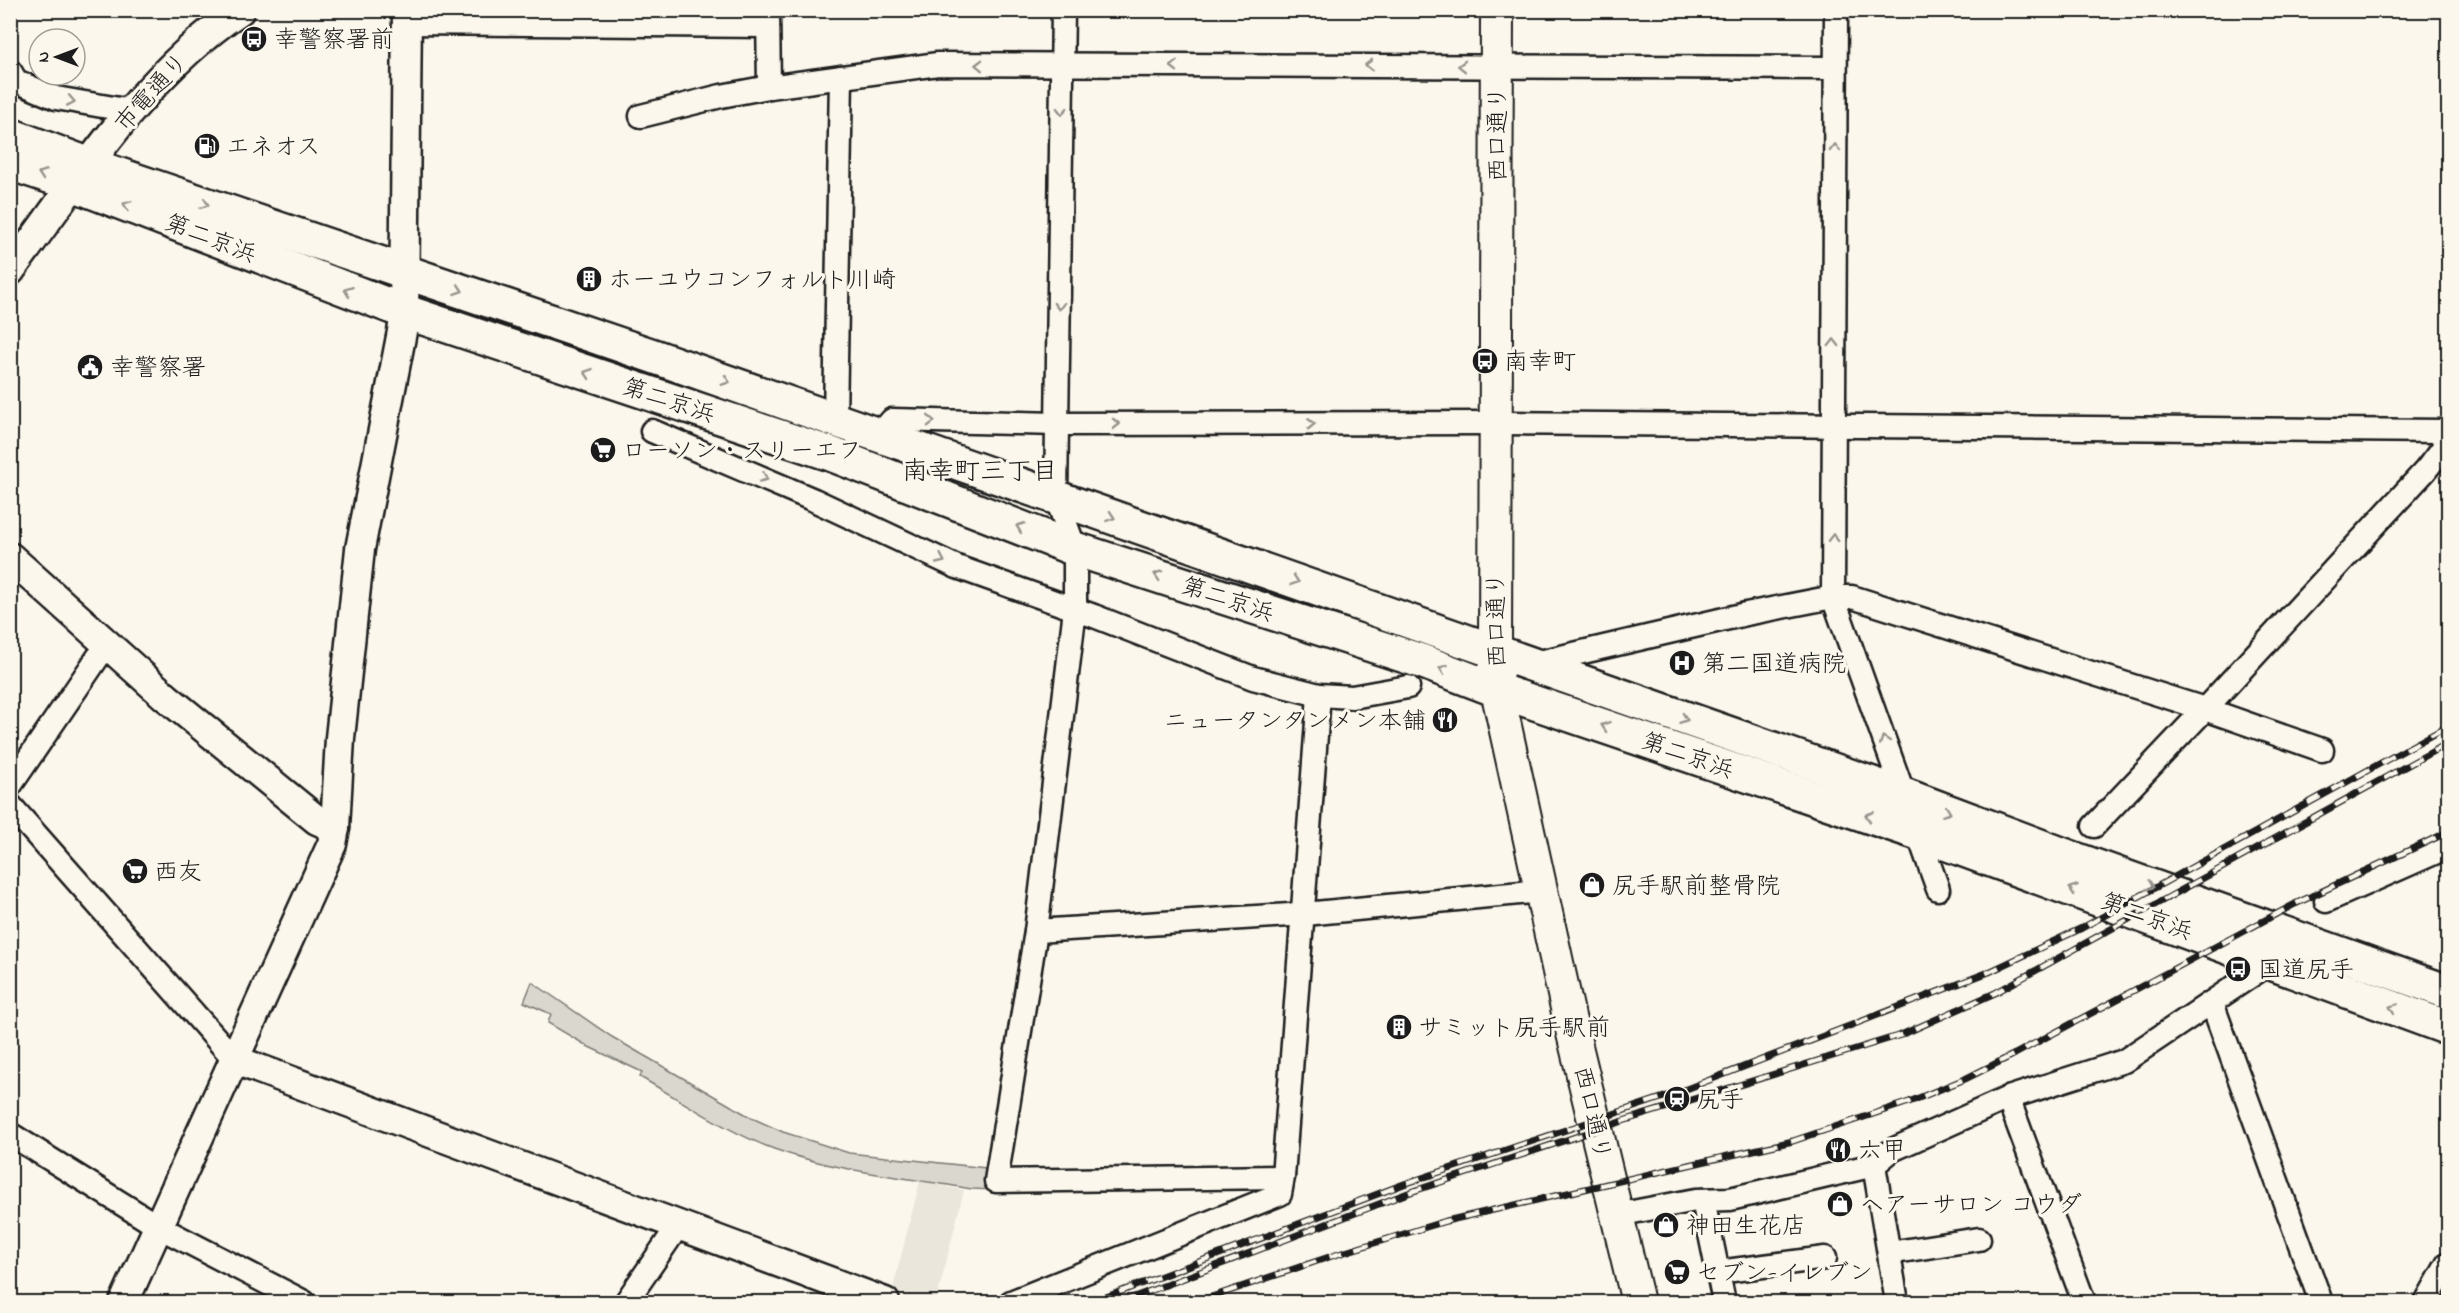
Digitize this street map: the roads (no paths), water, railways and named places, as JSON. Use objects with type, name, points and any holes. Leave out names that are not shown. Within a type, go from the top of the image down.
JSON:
[{"type":"highway","name":"第二京浜","points":[[10,135],[82,175],[403,311],[831,454],[1075,549],[1409,657],[1497,690],[1918,833],[2448,1028]]},
{"type":"highway","name":"第二京浜","points":[[10,163],[82,175],[404,271],[835,419],[1904,795],[2069,858],[2448,992]]},
{"type":"main road","name":"西口通り","points":[[1497,10],[1495,651],[1497,690],[1541,891],[1638,1302]]},
{"type":"street","name":"市電通り","points":[[10,271],[131,111],[191,47],[240,10]]},
{"type":"street","points":[[1063,10],[1056,497],[1075,549],[1075,609],[1036,931],[996,1181],[1283,1177]]},
{"type":"street","points":[[1836,10],[1833,597],[1904,795]]},
{"type":"street","points":[[124,1302],[332,844],[340,738],[360,549],[404,321],[407,17],[768,18],[769,87]]},
{"type":"street","points":[[641,116],[769,87],[938,64],[1835,68]]},
{"type":"street","points":[[835,419],[841,77]]},
{"type":"street","points":[[12,79],[56,98],[131,111]]},
{"type":"street","points":[[663,399],[671,362]]},
{"type":"street","points":[[879,435],[892,420],[1057,424],[1496,423],[2443,431],[2444,447],[2425,471],[2205,709],[2094,825]]},
{"type":"street","points":[[652,431],[814,500],[957,567],[1075,609],[1253,678],[1319,695],[1352,697],[1408,687]]},
{"type":"street","points":[[2425,471],[2448,470]]},
{"type":"street","points":[[10,557],[165,697],[317,820],[335,828]]},
{"type":"street","points":[[1530,665],[1746,614],[1833,597],[1852,597],[2205,709],[2322,750]]},
{"type":"street","points":[[10,786],[98,657],[110,645]]},
{"type":"street","points":[[1011,1302],[1280,1194],[1305,914],[1319,695]]},
{"type":"street","points":[[10,806],[235,1060],[885,1302]]},
{"type":"street","points":[[1918,833],[1938,890]]},
{"type":"street","points":[[2326,901],[2448,847]]},
{"type":"street","points":[[1036,931],[1305,914],[1541,891]]},
{"type":"street","points":[[1617,1215],[1703,1200],[1730,1199],[1874,1165],[1892,1150],[2008,1098],[2124,1061],[2273,962]]},
{"type":"street","points":[[2212,1004],[2321,1302]]},
{"type":"street","points":[[2008,1098],[2084,1302]]},
{"type":"street","points":[[10,1134],[159,1227],[304,1302]]},
{"type":"street","points":[[1874,1165],[1897,1302]]},
{"type":"street","points":[[1703,1200],[1724,1302]]},
{"type":"street","points":[[626,1302],[678,1226]]},
{"type":"street","points":[[1889,1253],[1978,1239]]},
{"type":"street","points":[[1718,1272],[1826,1258]]},
{"type":"street","points":[[2426,1302],[2448,1263]]},
{"type":"railway","points":[[1093,1302],[1404,1184],[1676,1093],[1989,972],[2082,928],[2448,726]]},
{"type":"railway","points":[[1121,1302],[1408,1193],[1626,1120],[1901,1035],[1995,993],[2448,743]]},
{"type":"railway","points":[[1197,1302],[1332,1256],[1446,1221],[1793,1141],[1909,1102],[1965,1079],[2015,1054],[2295,904],[2448,832]]},
{"type":"place","name":"幸警察署前","points":[[254,39]]},
{"type":"place","name":"エネオス","points":[[207,146]]},
{"type":"place","name":"ホーユウコンフォルト川崎","points":[[589,279]]},
{"type":"place","name":"南幸町","points":[[1485,361]]},
{"type":"place","name":"幸警察署","points":[[90,367]]},
{"type":"place","name":"ローソン・スリーエフ","points":[[603,450]]},
{"type":"place","name":"第二国道病院","points":[[1682,663]]},
{"type":"place","name":"ニュータンタンメン本舗","points":[[1445,720]]},
{"type":"place","name":"西友","points":[[135,871]]},
{"type":"place","name":"尻手駅前整骨院","points":[[1592,885]]},
{"type":"place","name":"国道尻手","points":[[2238,969]]},
{"type":"place","name":"サミット尻手駅前","points":[[1399,1027]]},
{"type":"place","name":"尻手","points":[[1677,1099]]},
{"type":"place","name":"六甲","points":[[1838,1150]]},
{"type":"place","name":"ヘアーサロン コウダ","points":[[1840,1204]]},
{"type":"place","name":"神田生花店","points":[[1666,1225]]},
{"type":"place","name":"セブン-イレブン","points":[[1677,1272]]},
{"type":"district","name":"南幸町三丁目","points":[[980,470]]}]
